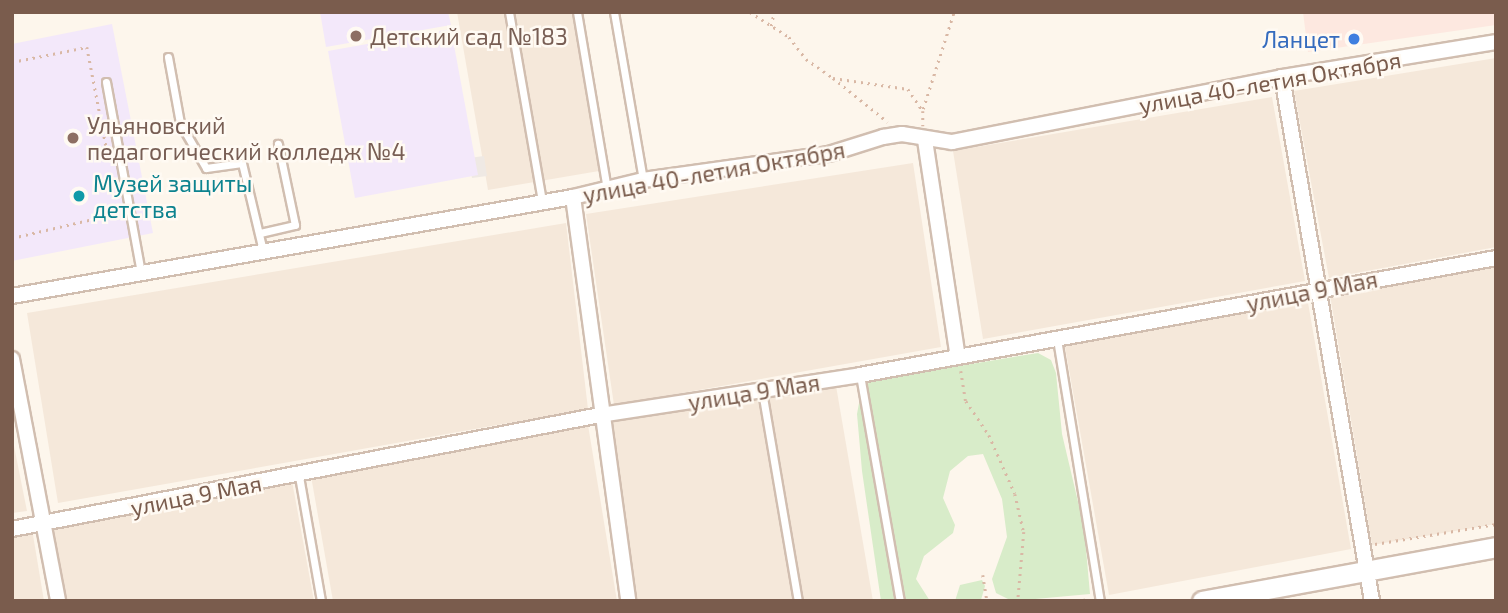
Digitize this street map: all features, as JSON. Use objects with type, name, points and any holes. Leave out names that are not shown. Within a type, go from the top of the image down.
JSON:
[{"type":"street","name":"улица 40-летия Октября","points":[[12,296],[573,197],[643,180],[829,154],[902,134],[925,140],[952,142],[1282,77],[1496,42]]},
{"type":"street","points":[[1282,77],[1321,288],[1364,570],[1372,601]]},
{"type":"street","points":[[925,140],[958,357]]},
{"type":"street","points":[[573,197],[600,415],[628,601]]},
{"type":"street","name":"улица 9 Мая","points":[[12,529],[299,476],[600,415],[762,391],[1057,340],[1321,288],[1496,258]]},
{"type":"street","points":[[12,359],[47,523],[58,601]]},
{"type":"street","points":[[1202,601],[1496,547]]},
{"type":"lane","points":[[509,12],[542,201]]},
{"type":"lane","points":[[577,12],[607,189]]},
{"type":"lane","points":[[614,12],[643,180]]},
{"type":"lane","points":[[168,57],[180,123],[206,168],[242,163],[263,252]]},
{"type":"lane","points":[[106,82],[141,272]]},
{"type":"lane","points":[[260,233],[295,225],[278,144]]},
{"type":"lane","points":[[1057,340],[1100,601]]},
{"type":"lane","points":[[860,374],[900,601]]},
{"type":"lane","points":[[762,391],[799,601]]},
{"type":"lane","points":[[299,476],[321,601]]},
{"type":"path","points":[[750,12],[771,26],[902,134]]},
{"type":"path","points":[[771,26],[774,12]]},
{"type":"path","points":[[925,140],[923,111],[954,12]]},
{"type":"path","points":[[12,62],[88,47],[110,167]]},
{"type":"path","points":[[834,78],[908,89],[923,111]]},
{"type":"path","points":[[12,238],[119,215],[117,203]]},
{"type":"path","points":[[958,357],[966,401],[989,435],[1015,494],[1024,532],[1017,601]]},
{"type":"path","points":[[1372,545],[1496,524]]},
{"type":"path","points":[[983,575],[987,601]]},
{"type":"shaded area","name":"Детский сад №183","points":[[320,12],[448,12],[451,25],[326,47]]},
{"type":"shaded area","points":[[457,12],[572,12],[599,171],[488,190]]},
{"type":"shaded area","name":"Ланцет","points":[[1303,12],[1496,12],[1496,25],[1308,52]]},
{"type":"shaded area","name":"Ульяновский педагогический колледж №4","points":[[112,24],[153,233],[12,261],[12,44]]},
{"type":"shaded area","points":[[451,29],[478,175],[355,198],[328,51]]},
{"type":"shaded area","points":[[1496,58],[1496,247],[1329,278],[1294,91]]},
{"type":"shaded area","points":[[1272,97],[1305,281],[983,339],[953,151]]},
{"type":"shaded area","points":[[484,156],[487,176],[472,178],[469,158]]},
{"type":"shaded area","points":[[913,163],[941,347],[614,405],[586,214]]},
{"type":"shaded area","points":[[566,223],[588,409],[58,503],[27,313]]},
{"type":"shaded area","points":[[1496,264],[1496,524],[1372,545],[1330,295]]},
{"type":"shaded area","points":[[1307,297],[1351,549],[1109,595],[1064,341]]},
{"type":"shaded area","points":[[835,380],[873,601],[636,601],[607,423]]},
{"type":"shaded area","points":[[588,425],[617,601],[333,601],[311,476]]},
{"type":"shaded area","points":[[12,436],[27,511],[12,513]]},
{"type":"shaded area","points":[[292,481],[314,601],[65,601],[52,526]]},
{"type":"shaded area","points":[[32,529],[44,601],[12,601],[12,533]]},
{"type":"green space","points":[[1038,353],[1051,360],[1056,373],[1062,434],[1084,527],[1090,594],[1012,601],[996,593],[992,579],[1007,537],[1002,499],[983,454],[968,456],[950,471],[943,498],[955,525],[953,533],[924,556],[916,579],[930,601],[881,601],[862,471],[857,414],[862,387],[874,380]]},
{"type":"green space","points":[[982,580],[985,586],[981,600],[955,601],[960,585]]},
{"type":"place","name":"Детский сад №183","points":[[356,36]]},
{"type":"place","name":"Ланцет","points":[[1354,39]]},
{"type":"place","name":"Ульяновский педагогический колледж №4","points":[[73,138]]},
{"type":"place","name":"Музей защиты детства","points":[[79,196]]}]
